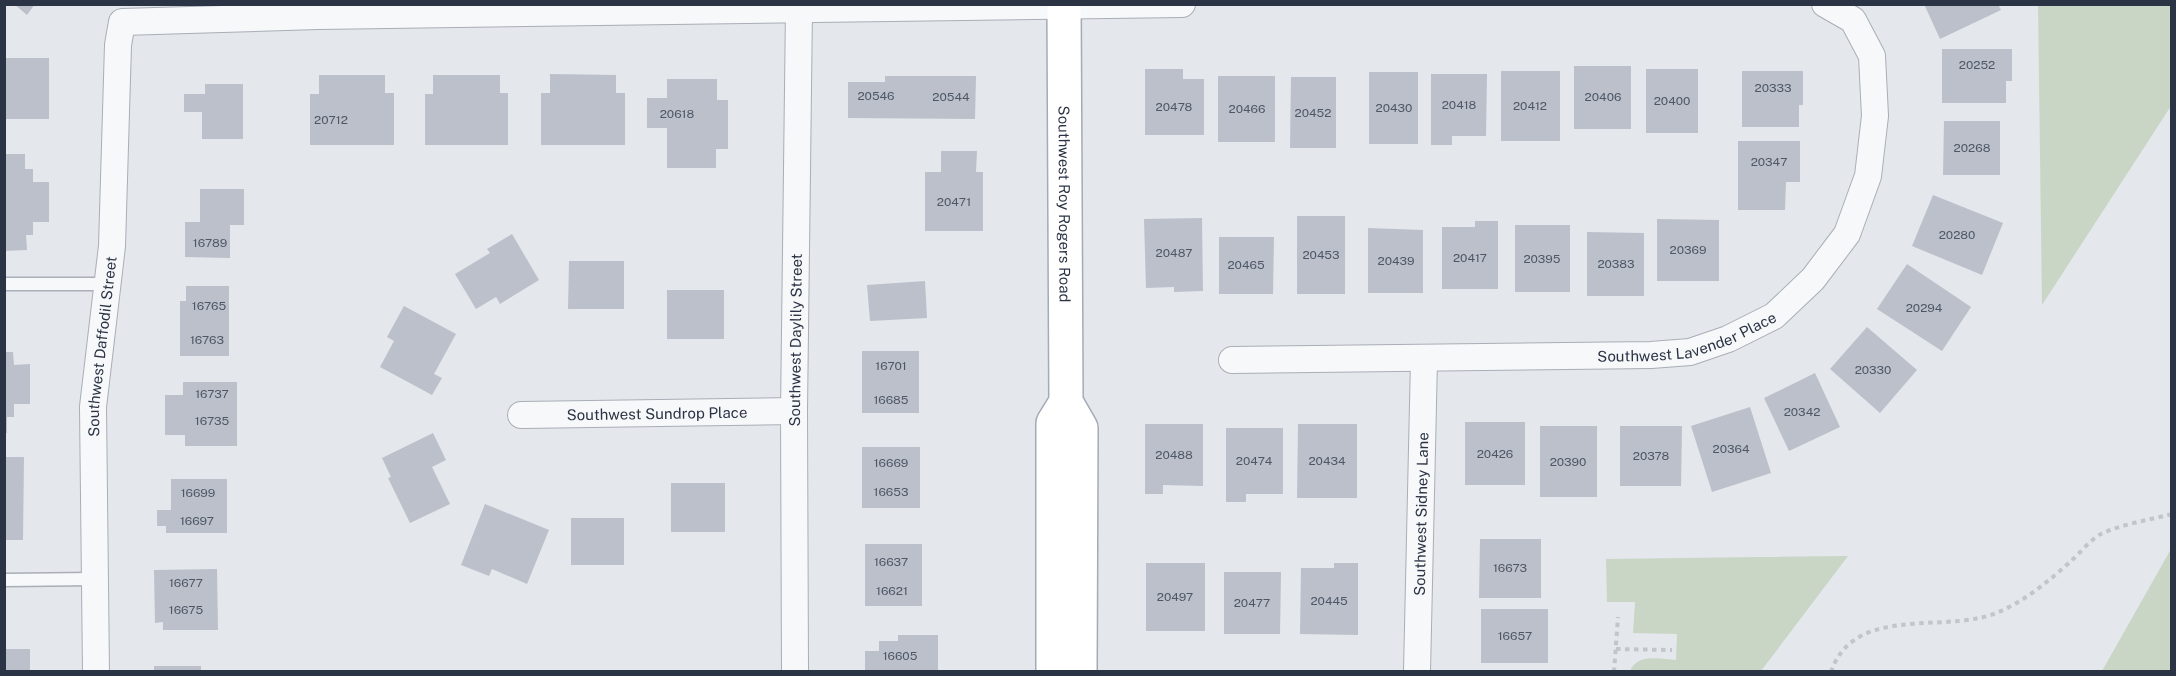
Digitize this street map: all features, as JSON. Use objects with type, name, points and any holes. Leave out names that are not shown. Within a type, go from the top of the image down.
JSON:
[{"type":"main road","name":"Southwest Roy Rogers Road","points":[[1064,6],[1066,402],[1081,428],[1080,672]]},
{"type":"main road","name":"Southwest Roy Rogers Road","points":[[1053,672],[1053,423],[1066,402]]},
{"type":"street","points":[[318,10],[799,9],[1182,4]]},
{"type":"street","name":"Southwest Lavender Place","points":[[1232,360],[1652,355],[1690,352],[1728,339],[1774,316],[1813,279],[1847,234],[1868,176],[1875,116],[1872,56],[1853,20],[1825,4]]},
{"type":"street","name":"Southwest Daylily Street","points":[[795,672],[794,411],[799,9]]},
{"type":"street","name":"Southwest Daffodil Street","points":[[96,672],[93,407],[112,246],[118,45],[122,22],[318,10]]},
{"type":"street","name":"Southwest Sidney Lane","points":[[1417,672],[1424,358]]},
{"type":"street","name":"Southwest Sundrop Place","points":[[521,415],[794,411]]},
{"type":"lane","points":[[4,284],[107,284]]},
{"type":"lane","points":[[4,580],[95,579]]},
{"type":"path","points":[[1832,672],[1836,659],[1848,644],[1876,628],[1981,618],[2022,600],[2053,578],[2100,534],[2172,514]]},
{"type":"path","points":[[1614,672],[1618,617]]},
{"type":"path","points":[[1616,649],[1672,650]]},
{"type":"green space","points":[[2038,5],[2172,5],[2171,106],[2042,305]]},
{"type":"green space","points":[[2171,549],[2171,671],[2102,671]]},
{"type":"green space","points":[[1848,556],[1761,671],[1630,671],[1633,665],[1644,659],[1676,660],[1677,634],[1633,633],[1635,602],[1607,602],[1606,559]]},
{"type":"building","points":[[14,4],[35,4],[27,15]]},
{"type":"building","points":[[1924,4],[1998,4],[2001,10],[1940,39]]},
{"type":"building","points":[[1942,49],[2012,49],[2012,81],[2006,81],[2006,103],[1942,103]]},
{"type":"building","points":[[4,58],[49,58],[49,119],[4,119]]},
{"type":"building","points":[[1574,66],[1631,66],[1631,129],[1574,129]]},
{"type":"building","points":[[1145,69],[1183,69],[1183,79],[1204,79],[1204,135],[1145,135]]},
{"type":"building","points":[[1646,69],[1698,69],[1698,133],[1646,133]]},
{"type":"building","points":[[1501,71],[1560,71],[1560,141],[1501,141]]},
{"type":"building","points":[[1742,71],[1803,71],[1803,105],[1799,105],[1799,127],[1742,127]]},
{"type":"building","points":[[1369,72],[1418,72],[1418,144],[1369,144]]},
{"type":"building","points":[[550,74],[616,75],[616,93],[625,93],[625,145],[541,145],[541,93],[550,93]]},
{"type":"building","points":[[1431,74],[1487,74],[1486,136],[1452,136],[1452,145],[1431,145]]},
{"type":"building","points":[[319,75],[385,75],[385,93],[394,93],[394,145],[310,145],[310,94],[319,94]]},
{"type":"building","points":[[433,75],[500,75],[500,93],[508,93],[508,145],[425,145],[425,94],[433,94]]},
{"type":"building","points":[[885,76],[976,76],[975,119],[848,118],[848,82],[885,82]]},
{"type":"building","points":[[1218,76],[1275,76],[1275,142],[1218,142]]},
{"type":"building","points":[[1291,77],[1336,77],[1336,148],[1290,148]]},
{"type":"building","points":[[667,79],[717,79],[717,100],[728,100],[728,149],[716,149],[716,168],[667,168],[667,128],[647,128],[647,98],[667,98]]},
{"type":"building","points":[[205,84],[243,84],[243,139],[202,139],[202,112],[184,112],[184,94],[205,94]]},
{"type":"building","points":[[1944,121],[2000,121],[2000,175],[1943,175]]},
{"type":"building","points":[[1738,141],[1800,141],[1800,182],[1786,182],[1785,210],[1738,210]]},
{"type":"building","points":[[941,151],[977,151],[976,172],[983,172],[983,231],[925,231],[925,172],[941,172]]},
{"type":"building","points":[[4,154],[25,154],[25,169],[33,169],[33,182],[49,182],[49,222],[33,222],[33,235],[26,235],[27,250],[4,251]]},
{"type":"building","points":[[200,189],[244,189],[244,225],[230,225],[230,258],[185,257],[185,222],[200,222]]},
{"type":"building","points":[[1933,195],[2003,223],[1982,275],[1912,246]]},
{"type":"building","points":[[1297,216],[1345,216],[1345,294],[1297,294]]},
{"type":"building","points":[[1202,218],[1203,291],[1174,292],[1174,287],[1146,288],[1144,219]]},
{"type":"building","points":[[1657,219],[1719,220],[1719,281],[1657,281]]},
{"type":"building","points":[[1475,221],[1498,221],[1498,289],[1442,289],[1442,227],[1475,227]]},
{"type":"building","points":[[1515,225],[1570,225],[1570,292],[1515,292]]},
{"type":"building","points":[[1368,228],[1423,230],[1423,293],[1368,293]]},
{"type":"building","points":[[1587,232],[1644,233],[1644,296],[1587,296]]},
{"type":"building","points":[[512,234],[539,280],[500,304],[496,297],[476,309],[455,274],[490,253],[487,249]]},
{"type":"building","points":[[1219,237],[1274,237],[1273,294],[1219,294]]},
{"type":"building","points":[[569,261],[624,261],[624,309],[568,309]]},
{"type":"building","points":[[1907,264],[1971,307],[1942,351],[1877,309]]},
{"type":"building","points":[[925,281],[927,318],[870,321],[867,285]]},
{"type":"building","points":[[186,286],[229,286],[229,356],[180,356],[180,301],[186,301]]},
{"type":"building","points":[[667,290],[724,290],[724,339],[667,339]]},
{"type":"building","points":[[404,306],[456,334],[434,374],[442,378],[432,395],[380,367],[394,341],[387,337]]},
{"type":"building","points":[[1867,327],[1917,370],[1880,413],[1830,369]]},
{"type":"building","points":[[862,351],[919,351],[919,413],[862,413]]},
{"type":"building","points":[[4,352],[13,352],[14,365],[30,364],[30,404],[14,404],[14,417],[7,417],[7,433],[4,433]]},
{"type":"building","points":[[1815,373],[1840,427],[1789,451],[1764,398]]},
{"type":"building","points":[[183,382],[237,382],[237,446],[185,446],[185,435],[165,435],[165,395],[183,395]]},
{"type":"building","points":[[1750,407],[1771,473],[1712,492],[1691,426]]},
{"type":"building","points":[[1465,422],[1525,422],[1525,485],[1465,485]]},
{"type":"building","points":[[1145,424],[1203,424],[1203,486],[1163,485],[1163,494],[1145,494]]},
{"type":"building","points":[[1298,424],[1357,424],[1357,498],[1297,498]]},
{"type":"building","points":[[1540,426],[1597,426],[1597,497],[1540,497]]},
{"type":"building","points":[[1620,426],[1682,426],[1681,486],[1620,486]]},
{"type":"building","points":[[1226,428],[1283,428],[1283,494],[1246,494],[1246,502],[1226,502]]},
{"type":"building","points":[[433,433],[446,460],[432,467],[450,504],[410,523],[388,478],[391,477],[382,458]]},
{"type":"building","points":[[862,447],[920,447],[920,508],[862,508]]},
{"type":"building","points":[[4,457],[24,457],[23,540],[4,540]]},
{"type":"building","points":[[171,479],[227,479],[227,533],[166,533],[166,526],[157,526],[157,510],[171,510]]},
{"type":"building","points":[[671,483],[725,483],[725,532],[671,532]]},
{"type":"building","points":[[485,504],[549,530],[527,584],[492,569],[489,576],[461,565]]},
{"type":"building","points":[[571,518],[624,518],[624,565],[571,565]]},
{"type":"building","points":[[1480,539],[1541,539],[1541,598],[1479,598]]},
{"type":"building","points":[[865,544],[922,544],[922,606],[865,606]]},
{"type":"building","points":[[1146,563],[1205,563],[1205,631],[1146,631]]},
{"type":"building","points":[[1334,563],[1358,563],[1358,635],[1300,634],[1301,568],[1334,568]]},
{"type":"building","points":[[217,569],[218,630],[163,630],[163,622],[155,623],[154,570]]},
{"type":"building","points":[[1224,572],[1281,572],[1280,634],[1224,634]]},
{"type":"building","points":[[1481,609],[1548,609],[1548,663],[1481,663]]},
{"type":"building","points":[[898,635],[938,635],[938,672],[865,672],[865,651],[879,651],[879,641],[898,641]]},
{"type":"building","points":[[4,649],[30,649],[30,672],[4,672]]},
{"type":"building","points":[[154,666],[201,666],[201,672],[154,672]]}]
